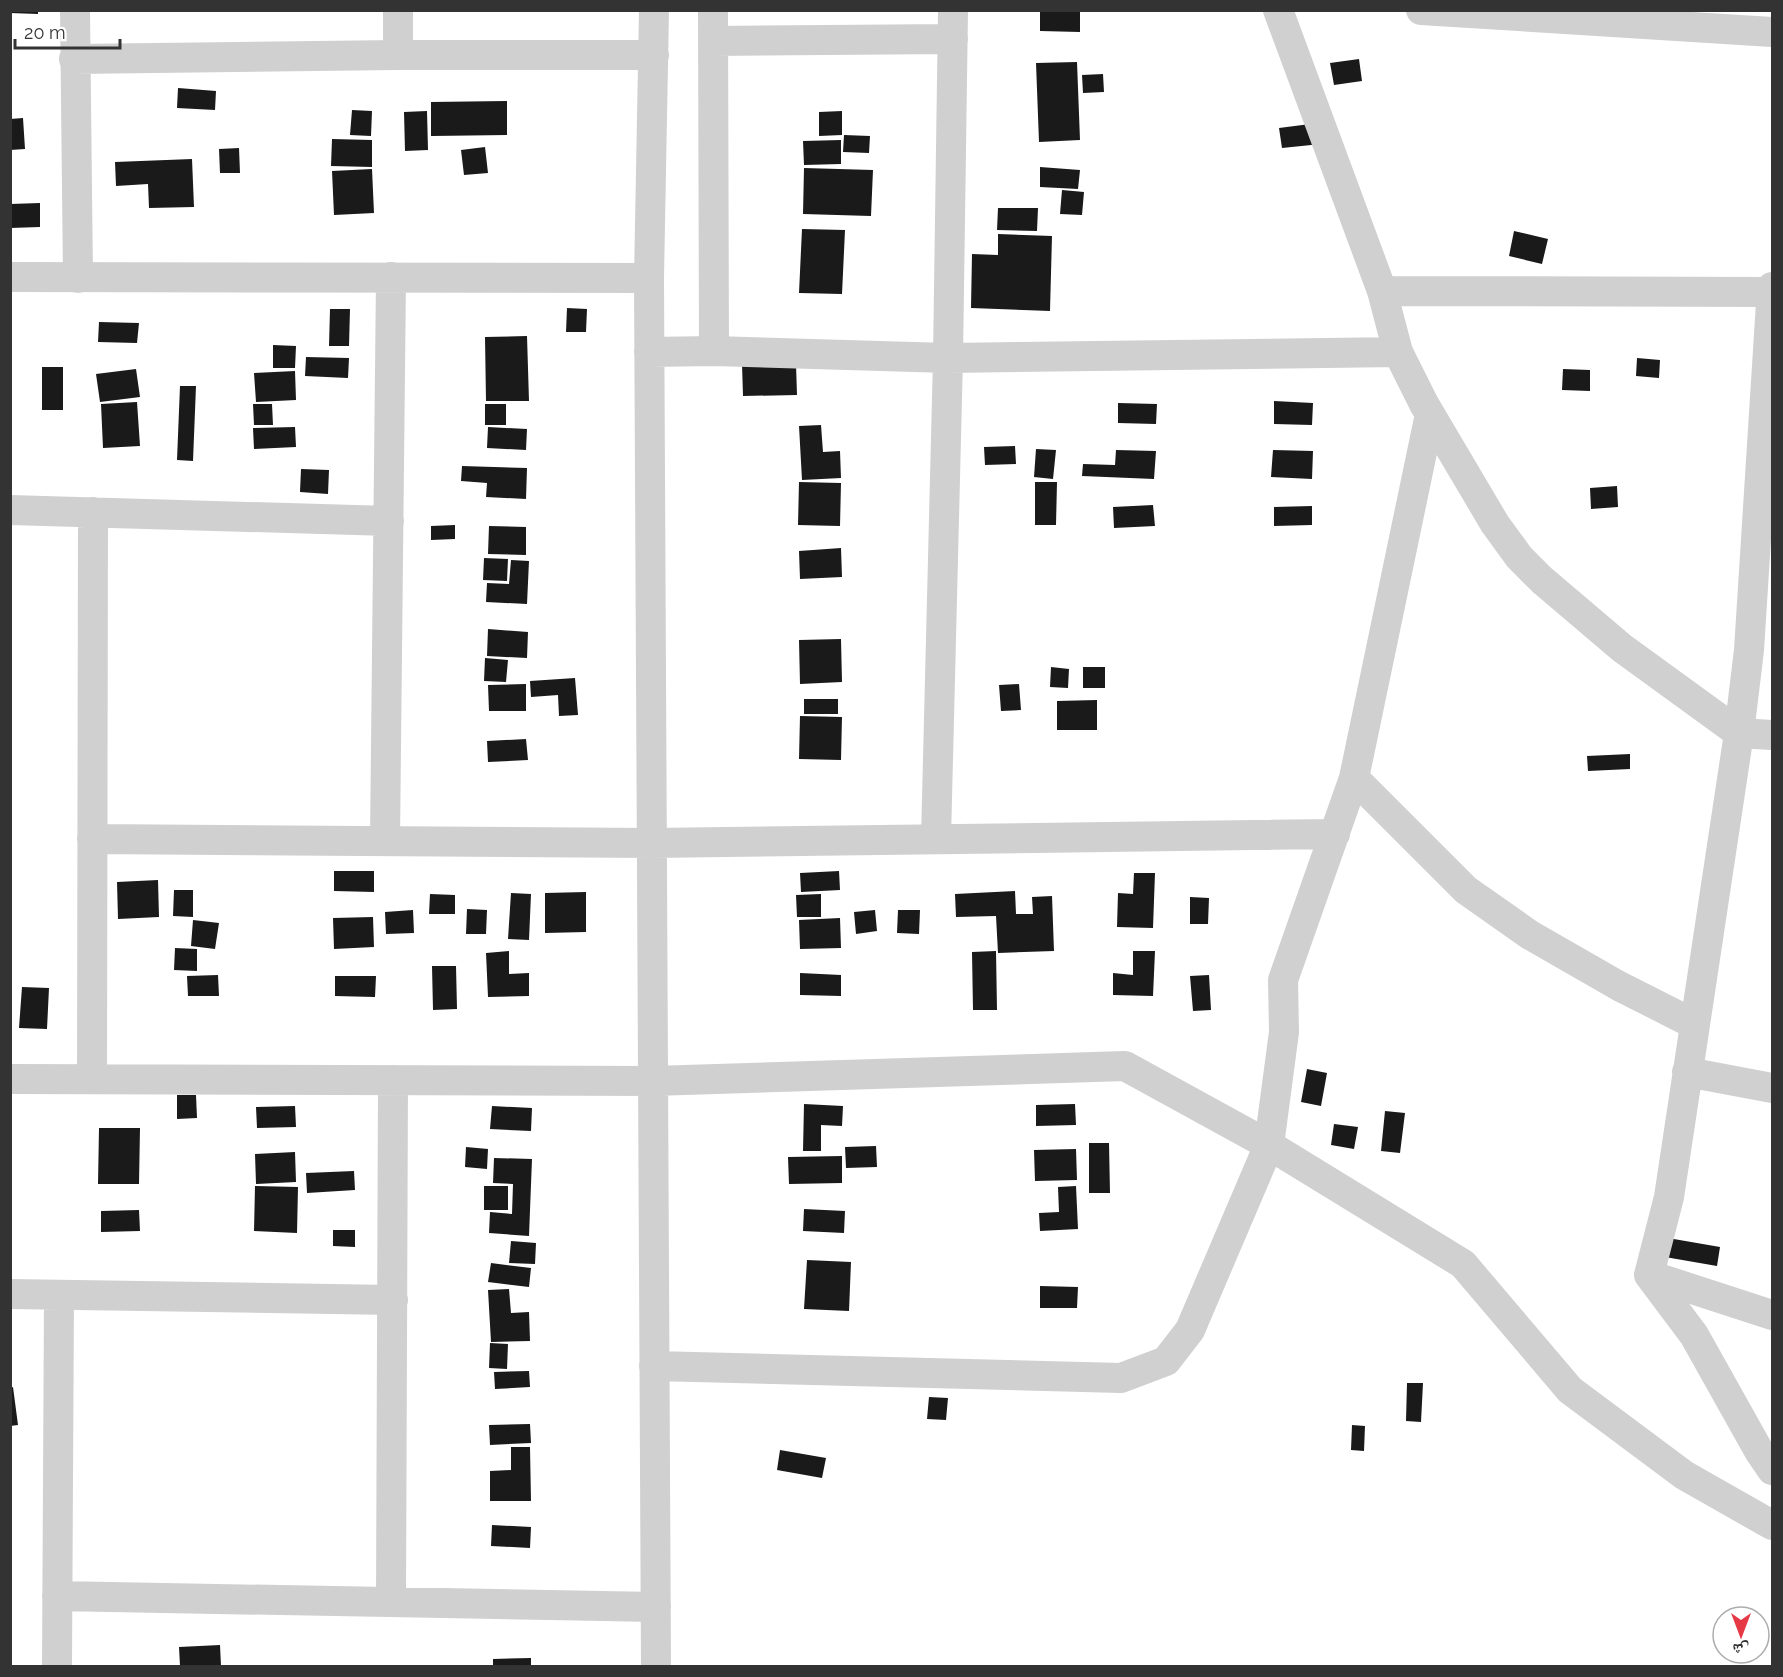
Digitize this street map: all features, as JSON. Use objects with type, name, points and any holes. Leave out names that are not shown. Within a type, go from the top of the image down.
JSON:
[{"type":"street","points":[[75,10],[78,278]]},
{"type":"street","points":[[398,10],[398,55]]},
{"type":"street","points":[[654,10],[649,352],[656,1666]]},
{"type":"street","points":[[713,10],[714,351]]},
{"type":"street","points":[[1278,10],[1382,291],[1398,352],[1430,414],[1495,524],[1519,557],[1542,580],[1622,648],[1739,733],[1773,735]]},
{"type":"street","points":[[1421,10],[1773,32]]},
{"type":"street","points":[[712,42],[953,25],[948,358],[936,839]]},
{"type":"street","points":[[74,59],[654,55]]},
{"type":"street","points":[[10,277],[649,278]]},
{"type":"street","points":[[385,841],[392,277]]},
{"type":"street","points":[[1649,1275],[1669,1197],[1739,733],[1765,510],[1773,287]]},
{"type":"street","points":[[1382,291],[1772,292]]},
{"type":"street","points":[[649,352],[714,351],[948,358],[1398,352]]},
{"type":"street","points":[[654,1366],[1121,1378],[1166,1361],[1190,1330],[1269,1145],[1284,1032],[1283,980],[1354,778],[1430,414]]},
{"type":"street","points":[[10,510],[389,521]]},
{"type":"street","points":[[92,1079],[93,512]]},
{"type":"street","points":[[1354,778],[1466,890],[1530,935],[1619,986],[1694,1024]]},
{"type":"street","points":[[92,839],[652,843],[1335,834]]},
{"type":"street","points":[[10,1079],[653,1081],[1125,1066],[1269,1145],[1463,1264],[1570,1390],[1684,1475],[1773,1525]]},
{"type":"street","points":[[1687,1072],[1773,1088]]},
{"type":"street","points":[[392,1602],[393,1080]]},
{"type":"street","points":[[1649,1275],[1773,1315]]},
{"type":"street","points":[[1649,1275],[1694,1335],[1759,1451],[1773,1470]]},
{"type":"street","points":[[10,1294],[393,1300]]},
{"type":"street","points":[[57,1666],[58,1295]]},
{"type":"street","points":[[57,1596],[656,1607]]},
{"type":"building","points":[[10,10],[38,10],[38,14],[10,13]]},
{"type":"building","points":[[1040,11],[1080,12],[1080,32],[1040,31]]},
{"type":"building","points":[[1359,59],[1362,81],[1334,85],[1330,63]]},
{"type":"building","points":[[1077,62],[1080,140],[1039,142],[1036,63]]},
{"type":"building","points":[[1103,74],[1104,92],[1083,93],[1082,75]]},
{"type":"building","points":[[178,88],[216,91],[215,110],[177,108]]},
{"type":"building","points":[[507,101],[507,135],[431,136],[431,102]]},
{"type":"building","points":[[352,110],[372,111],[371,136],[350,135]]},
{"type":"building","points":[[427,111],[428,150],[405,151],[404,112]]},
{"type":"building","points":[[842,111],[842,135],[819,136],[819,112]]},
{"type":"building","points":[[23,118],[25,149],[10,150],[10,119]]},
{"type":"building","points":[[1318,123],[1321,144],[1282,148],[1279,128]]},
{"type":"building","points":[[844,135],[870,136],[869,153],[843,152]]},
{"type":"building","points":[[332,139],[372,140],[372,167],[331,166]]},
{"type":"building","points":[[841,140],[841,164],[804,165],[803,141]]},
{"type":"building","points":[[485,147],[488,173],[464,175],[461,150]]},
{"type":"building","points":[[239,148],[240,173],[220,173],[219,149]]},
{"type":"building","points":[[192,159],[194,207],[149,208],[148,184],[116,186],[115,162]]},
{"type":"building","points":[[1040,167],[1080,170],[1078,189],[1040,187]]},
{"type":"building","points":[[804,168],[873,170],[871,216],[803,214]]},
{"type":"building","points":[[372,169],[374,213],[334,215],[332,171]]},
{"type":"building","points":[[1062,190],[1084,192],[1082,215],[1060,214]]},
{"type":"building","points":[[40,203],[40,227],[10,228],[10,204]]},
{"type":"building","points":[[998,208],[1038,208],[1037,231],[997,230]]},
{"type":"building","points":[[802,229],[845,230],[842,294],[799,293]]},
{"type":"building","points":[[1514,231],[1548,239],[1542,264],[1509,256]]},
{"type":"building","points":[[998,234],[1052,236],[1050,311],[971,308],[972,254],[998,255]]},
{"type":"building","points":[[567,308],[587,309],[586,332],[566,332]]},
{"type":"building","points":[[330,309],[350,309],[349,346],[329,346]]},
{"type":"building","points":[[99,322],[139,323],[137,343],[98,342]]},
{"type":"building","points":[[527,336],[529,401],[486,401],[485,337]]},
{"type":"building","points":[[273,345],[296,346],[295,368],[273,368]]},
{"type":"building","points":[[306,357],[349,358],[348,378],[305,376]]},
{"type":"building","points":[[1637,358],[1660,360],[1659,378],[1636,376]]},
{"type":"building","points":[[742,364],[796,364],[797,395],[743,396]]},
{"type":"building","points":[[42,367],[63,367],[63,410],[42,410]]},
{"type":"building","points":[[136,369],[140,397],[100,402],[96,374]]},
{"type":"building","points":[[1563,369],[1590,370],[1590,391],[1562,390]]},
{"type":"building","points":[[295,371],[296,400],[256,402],[254,373]]},
{"type":"building","points":[[180,386],[196,386],[193,461],[177,460]]},
{"type":"building","points":[[1274,401],[1313,403],[1312,425],[1274,424]]},
{"type":"building","points":[[137,402],[140,446],[103,448],[101,404]]},
{"type":"building","points":[[1118,403],[1157,404],[1156,424],[1118,423]]},
{"type":"building","points":[[253,404],[272,404],[273,425],[254,425]]},
{"type":"building","points":[[485,404],[506,404],[506,425],[485,425]]},
{"type":"building","points":[[821,425],[823,452],[840,451],[841,478],[802,480],[799,426]]},
{"type":"building","points":[[295,427],[296,447],[254,449],[253,428]]},
{"type":"building","points":[[488,427],[527,429],[526,450],[487,448]]},
{"type":"building","points":[[1015,446],[1016,464],[985,465],[984,447]]},
{"type":"building","points":[[1036,449],[1056,450],[1053,479],[1034,477]]},
{"type":"building","points":[[1116,450],[1156,451],[1154,479],[1082,476],[1083,464],[1115,465]]},
{"type":"building","points":[[1273,450],[1313,451],[1312,479],[1271,477]]},
{"type":"building","points":[[462,466],[527,468],[526,499],[486,497],[487,483],[461,481]]},
{"type":"building","points":[[301,469],[329,470],[328,494],[300,492]]},
{"type":"building","points":[[799,482],[841,483],[840,526],[798,525]]},
{"type":"building","points":[[1035,482],[1057,482],[1056,525],[1035,525]]},
{"type":"building","points":[[1617,486],[1618,507],[1591,509],[1590,488]]},
{"type":"building","points":[[1153,505],[1155,526],[1114,528],[1113,507]]},
{"type":"building","points":[[1312,506],[1312,525],[1274,526],[1274,507]]},
{"type":"building","points":[[455,525],[455,539],[431,540],[431,526]]},
{"type":"building","points":[[489,526],[526,527],[526,555],[488,554]]},
{"type":"building","points":[[841,548],[842,577],[800,579],[799,551]]},
{"type":"building","points":[[484,558],[508,559],[507,581],[483,580]]},
{"type":"building","points":[[511,560],[529,561],[527,604],[486,602],[487,583],[509,584]]},
{"type":"building","points":[[488,629],[528,632],[527,658],[487,656]]},
{"type":"building","points":[[841,639],[842,682],[800,684],[799,640]]},
{"type":"building","points":[[485,658],[508,660],[506,682],[484,681]]},
{"type":"building","points":[[1051,667],[1069,669],[1068,688],[1050,687]]},
{"type":"building","points":[[1083,667],[1105,667],[1105,688],[1083,688]]},
{"type":"building","points":[[575,678],[578,715],[559,716],[558,695],[531,697],[530,681]]},
{"type":"building","points":[[526,684],[526,711],[489,711],[488,685]]},
{"type":"building","points":[[1019,684],[1021,710],[1001,711],[999,685]]},
{"type":"building","points":[[804,699],[838,699],[838,714],[804,714]]},
{"type":"building","points":[[1097,700],[1097,730],[1057,730],[1057,701]]},
{"type":"building","points":[[800,716],[842,717],[841,760],[799,759]]},
{"type":"building","points":[[526,739],[528,760],[488,762],[487,741]]},
{"type":"building","points":[[1630,754],[1630,769],[1588,771],[1587,756]]},
{"type":"building","points":[[334,871],[374,871],[374,892],[334,891]]},
{"type":"building","points":[[839,871],[840,890],[801,892],[800,873]]},
{"type":"building","points":[[1134,873],[1155,873],[1153,928],[1117,927],[1118,893],[1133,894]]},
{"type":"building","points":[[158,880],[159,917],[118,919],[117,882]]},
{"type":"building","points":[[174,890],[193,890],[193,917],[173,916]]},
{"type":"building","points":[[1015,891],[1016,914],[1033,914],[1032,897],[1052,896],[1054,951],[998,953],[996,916],[956,917],[955,894]]},
{"type":"building","points":[[586,892],[586,932],[545,933],[545,893]]},
{"type":"building","points":[[511,893],[531,894],[529,940],[508,939]]},
{"type":"building","points":[[430,894],[455,895],[455,914],[429,914]]},
{"type":"building","points":[[821,894],[821,917],[797,917],[796,895]]},
{"type":"building","points":[[1190,897],[1209,898],[1208,924],[1190,924]]},
{"type":"building","points":[[467,909],[487,910],[486,934],[466,934]]},
{"type":"building","points":[[413,910],[414,933],[386,934],[385,912]]},
{"type":"building","points":[[875,910],[877,931],[856,934],[854,912]]},
{"type":"building","points":[[898,910],[920,910],[919,934],[897,933]]},
{"type":"building","points":[[373,917],[374,947],[334,949],[333,918]]},
{"type":"building","points":[[840,918],[841,948],[800,949],[799,920]]},
{"type":"building","points":[[193,920],[219,923],[215,949],[191,946]]},
{"type":"building","points":[[175,948],[197,949],[197,971],[174,970]]},
{"type":"building","points":[[509,951],[509,974],[529,973],[529,996],[488,997],[486,953]]},
{"type":"building","points":[[996,951],[997,1010],[973,1010],[972,952]]},
{"type":"building","points":[[1133,951],[1155,951],[1153,996],[1113,995],[1113,973],[1133,975]]},
{"type":"building","points":[[432,966],[456,966],[457,1009],[433,1010]]},
{"type":"building","points":[[800,973],[841,975],[841,996],[800,995]]},
{"type":"building","points":[[218,975],[219,996],[188,996],[187,976]]},
{"type":"building","points":[[1209,975],[1211,1010],[1193,1011],[1190,976]]},
{"type":"building","points":[[335,976],[376,976],[375,997],[335,996]]},
{"type":"building","points":[[22,987],[49,988],[47,1029],[19,1028]]},
{"type":"building","points":[[1307,1069],[1327,1073],[1321,1106],[1301,1102]]},
{"type":"building","points":[[177,1095],[196,1095],[197,1118],[177,1119]]},
{"type":"building","points":[[804,1104],[843,1106],[842,1126],[821,1125],[821,1151],[803,1151]]},
{"type":"building","points":[[1075,1104],[1076,1125],[1036,1126],[1036,1105]]},
{"type":"building","points":[[295,1106],[296,1127],[257,1128],[256,1107]]},
{"type":"building","points":[[492,1106],[532,1108],[531,1131],[490,1129]]},
{"type":"building","points":[[1385,1111],[1405,1113],[1400,1153],[1381,1151]]},
{"type":"building","points":[[1334,1124],[1358,1127],[1354,1149],[1331,1145]]},
{"type":"building","points":[[99,1128],[140,1128],[139,1184],[98,1184]]},
{"type":"building","points":[[1089,1143],[1109,1143],[1110,1193],[1089,1193]]},
{"type":"building","points":[[876,1146],[877,1167],[846,1168],[845,1147]]},
{"type":"building","points":[[466,1147],[488,1149],[487,1169],[465,1167]]},
{"type":"building","points":[[1076,1149],[1077,1180],[1035,1181],[1034,1150]]},
{"type":"building","points":[[295,1152],[296,1182],[256,1184],[255,1154]]},
{"type":"building","points":[[842,1156],[842,1183],[789,1184],[788,1157]]},
{"type":"building","points":[[494,1158],[532,1159],[529,1236],[489,1233],[490,1212],[512,1214],[513,1184],[493,1183]]},
{"type":"building","points":[[354,1171],[355,1190],[307,1193],[306,1173]]},
{"type":"building","points":[[255,1186],[298,1187],[297,1233],[254,1231]]},
{"type":"building","points":[[484,1186],[508,1186],[508,1210],[484,1210]]},
{"type":"building","points":[[1076,1186],[1078,1229],[1040,1231],[1039,1213],[1059,1212],[1058,1187]]},
{"type":"building","points":[[804,1209],[845,1211],[844,1233],[803,1231]]},
{"type":"building","points":[[139,1210],[140,1231],[101,1232],[101,1211]]},
{"type":"building","points":[[333,1230],[355,1230],[355,1247],[333,1246]]},
{"type":"building","points":[[1668,1238],[1720,1247],[1717,1266],[1665,1257]]},
{"type":"building","points":[[511,1241],[536,1243],[535,1264],[509,1263]]},
{"type":"building","points":[[807,1260],[851,1262],[849,1311],[804,1309]]},
{"type":"building","points":[[491,1263],[531,1268],[529,1287],[488,1282]]},
{"type":"building","points":[[1040,1286],[1078,1287],[1077,1308],[1040,1308]]},
{"type":"building","points":[[509,1289],[511,1313],[529,1312],[530,1341],[491,1342],[488,1290]]},
{"type":"building","points":[[490,1343],[508,1344],[507,1369],[489,1368]]},
{"type":"building","points":[[529,1371],[530,1387],[495,1389],[494,1372]]},
{"type":"building","points":[[1407,1383],[1423,1383],[1421,1422],[1406,1421]]},
{"type":"building","points":[[13,1387],[18,1425],[10,1426],[10,1388]]},
{"type":"building","points":[[929,1397],[948,1398],[946,1420],[927,1419]]},
{"type":"building","points":[[530,1424],[531,1443],[490,1445],[489,1425]]},
{"type":"building","points":[[1352,1425],[1365,1426],[1364,1451],[1351,1450]]},
{"type":"building","points":[[511,1447],[530,1447],[531,1501],[490,1501],[490,1471],[511,1470]]},
{"type":"building","points":[[780,1450],[826,1458],[822,1478],[777,1470]]},
{"type":"building","points":[[492,1525],[531,1527],[530,1548],[491,1546]]},
{"type":"building","points":[[220,1645],[221,1666],[180,1666],[179,1647]]},
{"type":"building","points":[[531,1658],[531,1666],[493,1666],[493,1659]]}]
